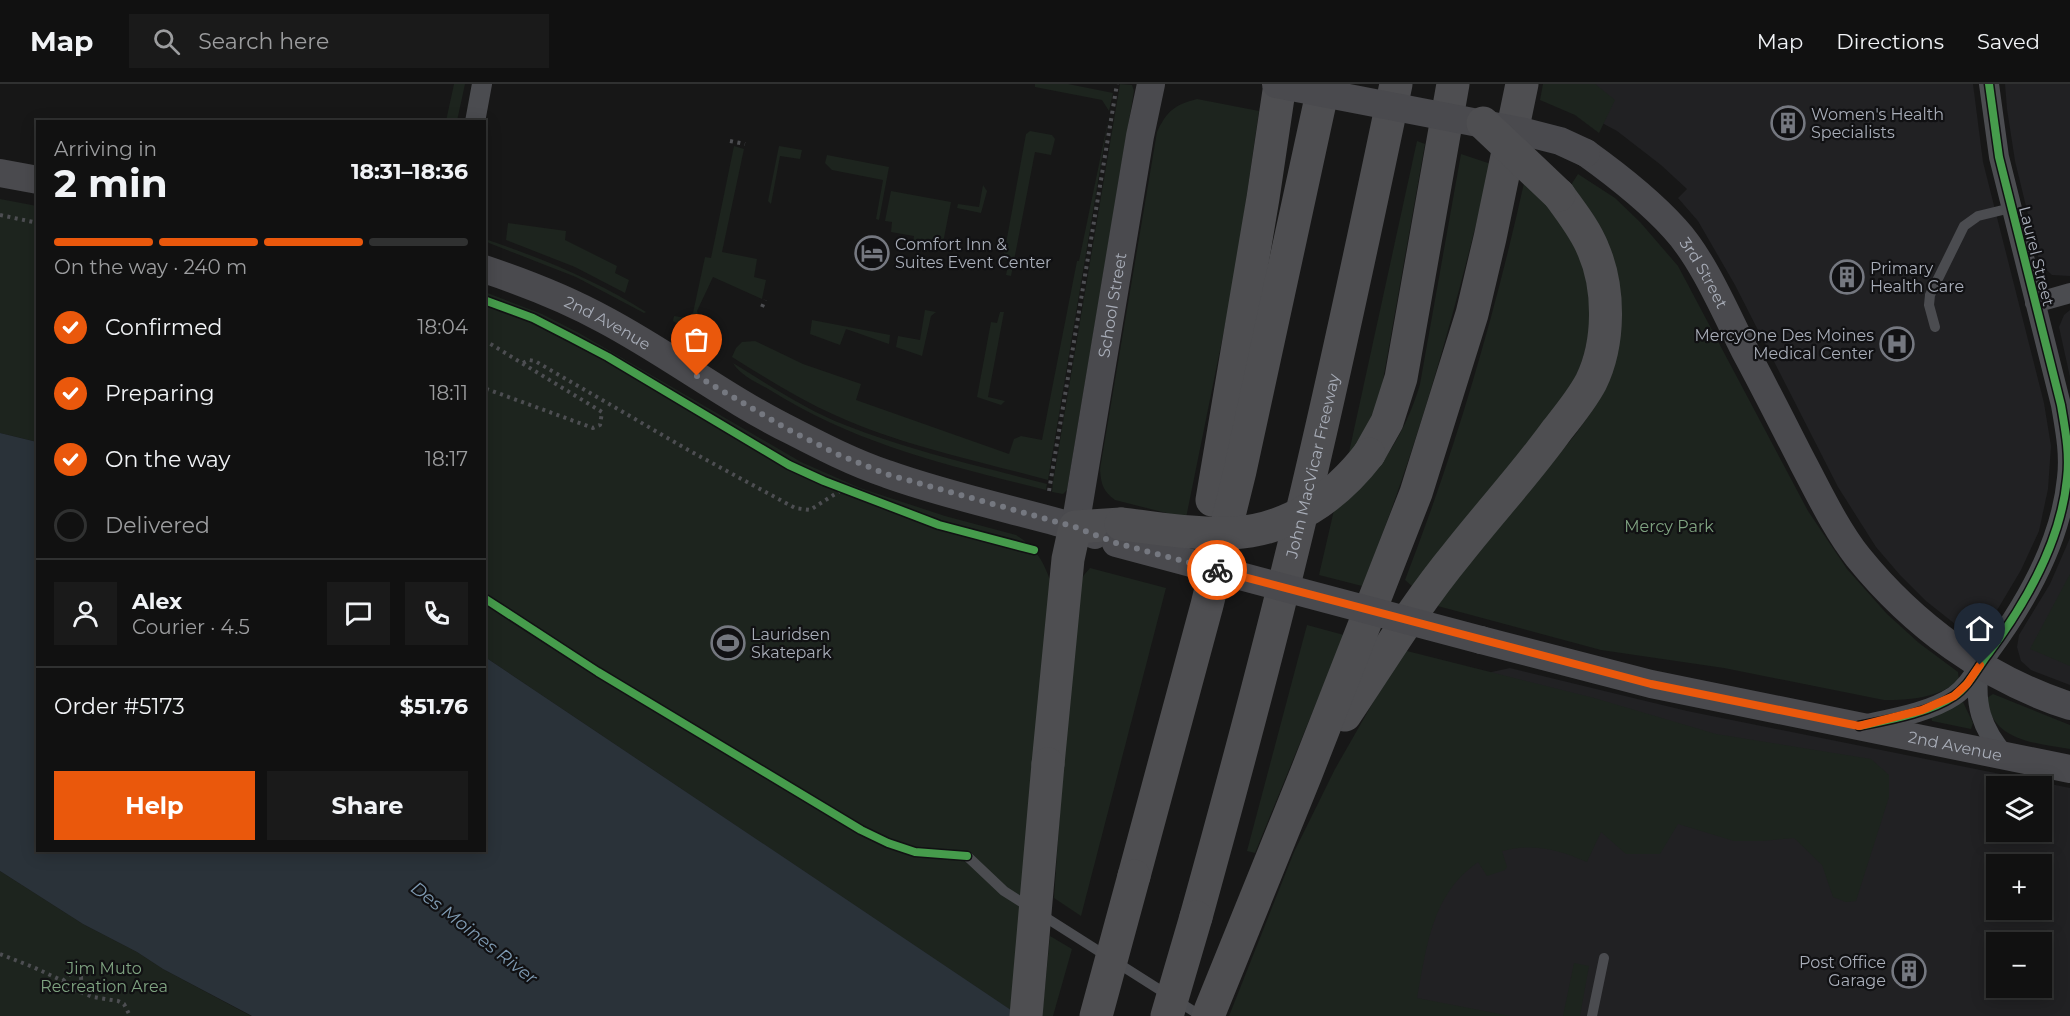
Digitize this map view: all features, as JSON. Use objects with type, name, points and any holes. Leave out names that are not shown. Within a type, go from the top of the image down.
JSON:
[{"type":"highway","points":[[1168,750],[1226,419],[1278,84]]},
{"type":"highway","points":[[1096,1016],[1207,604],[1240,471],[1324,84]]},
{"type":"highway","name":"John MacVicar Freeway","points":[[1167,1016],[1241,751],[1311,472],[1353,290],[1396,84]]},
{"type":"highway","points":[[1026,1016],[1068,559],[1075,527],[1119,534],[1234,533],[1274,525],[1321,502],[1355,471],[1369,454],[1387,422],[1401,378],[1453,84]]},
{"type":"highway","points":[[1208,1016],[1416,493],[1472,314],[1491,238],[1522,84]]},
{"type":"highway","points":[[1306,774],[1427,591],[1536,459],[1575,407],[1591,382],[1599,361],[1605,332],[1606,304],[1593,249],[1559,195],[1483,123]]},
{"type":"main road","name":"School Street","points":[[1075,527],[1140,136],[1151,84]]},
{"type":"main road","name":"3rd Street","points":[[1278,84],[1483,123],[1560,141],[1586,153],[1618,176],[1677,231],[1702,268],[1825,505],[1857,556],[1900,605],[1941,639],[1980,665]]},
{"type":"main road","points":[[0,173],[36,180]]},
{"type":"main road","name":"2nd Avenue","points":[[486,270],[556,296],[605,319],[739,401],[837,454],[914,483],[1075,527]]},
{"type":"main road","name":"2nd Avenue","points":[[1119,534],[1481,640],[1651,684],[2070,769]]},
{"type":"main road","points":[[1980,665],[2033,692],[2070,706]]},
{"type":"street","points":[[475,120],[482,84]]},
{"type":"street","name":"Laurel Street","points":[[1859,726],[1922,710],[1954,696],[1967,684],[2000,639],[2048,553],[2062,511],[2068,477],[2067,439],[2061,405],[2010,208],[1999,157],[1989,84]]},
{"type":"street","points":[[2035,303],[2070,293]]},
{"type":"street","points":[[1980,665],[1977,688],[1981,716],[1993,741],[2005,756]]},
{"type":"lane","points":[[1935,327],[1929,305],[1930,295],[1965,226],[1978,216],[2010,208]]},
{"type":"lane","points":[[967,856],[1004,891],[1201,1016]]},
{"type":"lane","points":[[1592,1016],[1604,958]]},
{"type":"path","points":[[1049,491],[1117,84]]},
{"type":"path","points":[[730,141],[745,144]]},
{"type":"path","points":[[0,215],[36,223]]},
{"type":"path","points":[[762,307],[765,300]]},
{"type":"path","points":[[486,341],[602,412],[600,425],[592,428],[486,389]]},
{"type":"path","points":[[523,363],[529,360],[535,361],[690,451],[795,508],[810,510],[843,489]]},
{"type":"path","points":[[0,954],[63,981],[70,988],[93,997],[118,1001],[124,1004],[130,1016]]},
{"type":"path","points":[[63,981],[71,973],[78,974],[81,976],[82,992]]},
{"type":"shaded area","name":"MercyOne Des Moines Medical Center","points":[[1576,84],[1973,84],[1983,162],[2044,403],[2051,446],[2048,489],[2039,531],[2021,570],[1990,622],[1973,630],[1961,628],[1926,601],[1876,547],[1838,487],[1735,285],[1698,221],[1678,198],[1687,189],[1661,165],[1617,131],[1591,117]]},
{"type":"shaded area","points":[[2005,84],[2070,84],[2070,276],[2052,275],[2040,264],[2015,161]]},
{"type":"shaded area","points":[[2070,310],[2070,377],[2059,327],[2064,315]]},
{"type":"shaded area","points":[[2070,538],[2070,685],[2031,670],[2021,661],[2017,647],[2019,635],[2050,584]]},
{"type":"shaded area","points":[[1510,668],[1687,711],[2010,776],[1986,776],[1986,842],[2052,842],[2052,784],[2070,788],[2070,1016],[1407,1016],[1487,673]]},
{"type":"green space","points":[[454,84],[465,84],[457,120],[446,120]]},
{"type":"green space","points":[[1035,84],[1068,84],[1113,93],[1109,111],[1102,100],[1035,87]]},
{"type":"green space","points":[[1120,84],[1132,85],[1134,91],[1067,490],[1063,494],[1052,492],[1053,482]]},
{"type":"green space","points":[[1543,84],[1595,84],[1615,100],[1599,133],[1575,115],[1540,100]]},
{"type":"green space","points":[[1197,99],[1259,111],[1235,276],[1186,518],[1115,500],[1103,487],[1100,469],[1157,132],[1172,110]]},
{"type":"green space","points":[[1109,116],[1048,480],[941,452],[862,427],[810,403],[732,357],[742,342],[755,341],[803,364],[861,384],[856,400],[1009,454],[1014,439],[1021,436],[1042,440],[1077,261],[1079,261]]},
{"type":"green space","points":[[1030,131],[1052,135],[1055,139],[1051,155],[1035,152],[1011,276],[1006,275],[1009,261],[1003,260],[1026,134]]},
{"type":"green space","points":[[1417,141],[1425,144],[1380,397],[1373,416],[1348,457]]},
{"type":"green space","points":[[734,146],[744,149],[722,252],[757,259],[754,277],[766,280],[762,299],[713,277],[697,311],[709,321],[702,339],[673,321],[674,316],[687,318],[693,313],[705,257],[711,258]]},
{"type":"green space","points":[[779,146],[802,150],[800,159],[780,156],[771,204],[768,201]]},
{"type":"green space","points":[[1461,154],[1491,164],[1450,325],[1401,483],[1362,586],[1319,575],[1334,510],[1363,485],[1388,454],[1414,402],[1420,384]]},
{"type":"green space","points":[[827,155],[889,167],[879,220],[876,219],[883,180],[832,170],[825,163]]},
{"type":"green space","name":"Mercy Park","points":[[1578,174],[1615,198],[1640,222],[1678,266],[1808,511],[1847,569],[1887,614],[1919,643],[1958,672],[1959,680],[1951,686],[1924,697],[1884,700],[1724,668],[1601,650],[1434,605],[1575,435],[1592,411],[1606,240],[1592,213],[1571,185]]},
{"type":"green space","points":[[1524,183],[1561,218],[1571,232],[1579,250],[1585,269],[1590,309],[1585,349],[1571,386],[1548,422],[1413,587],[1405,580],[1472,384],[1500,284]]},
{"type":"green space","points":[[983,185],[987,191],[981,213],[957,208],[958,204],[979,207]]},
{"type":"green space","points":[[891,191],[951,202],[942,248],[913,243],[914,236],[891,232],[892,222],[885,221]]},
{"type":"green space","points":[[0,199],[36,206],[36,442],[0,433]]},
{"type":"green space","points":[[508,223],[566,231],[565,240],[617,266],[615,273],[629,280],[625,293],[575,267],[506,240]]},
{"type":"green space","points":[[486,239],[568,271],[646,312],[576,277],[489,243]]},
{"type":"green space","points":[[486,292],[542,314],[579,333],[801,462],[860,488],[945,516],[1016,535],[1037,554],[1050,580],[1012,1011],[486,658]]},
{"type":"green space","points":[[925,310],[936,312],[931,316],[922,356],[896,347],[898,336],[920,340]]},
{"type":"green space","points":[[1000,312],[1004,312],[988,397],[1005,401],[1001,405],[977,397],[991,322],[997,323]]},
{"type":"green space","points":[[812,320],[890,335],[889,344],[846,329],[840,345],[810,334]]},
{"type":"green space","points":[[733,363],[802,405],[830,419],[920,450],[1047,484],[1046,490],[939,462],[869,439],[802,409],[750,379]]},
{"type":"green space","points":[[1090,568],[1166,588],[1081,916],[1054,898],[1078,588]]},
{"type":"green space","points":[[2070,574],[2070,666],[2030,649]]},
{"type":"green space","points":[[1307,625],[1344,635],[1255,853],[1247,851]]},
{"type":"green space","points":[[1403,650],[1594,698],[1716,734],[1871,759],[1889,775],[1889,797],[1856,901],[1846,902],[1833,897],[1822,865],[1794,838],[1734,841],[1678,824],[1660,854],[1626,854],[1601,832],[1587,862],[1545,849],[1513,849],[1502,851],[1507,867],[1505,870],[1487,876],[1478,862],[1462,875],[1441,906],[1428,941],[1417,998],[1510,1016],[1229,1016],[1294,852],[1335,769]]},
{"type":"green space","points":[[1993,694],[2070,725],[2070,749],[2030,742],[2006,732],[1990,713],[1987,698]]},
{"type":"green space","points":[[1963,702],[1973,723],[1971,729],[1932,721],[1931,717]]},
{"type":"green space","name":"Jim Muto Recreation Area","points":[[0,871],[83,924],[251,1016],[0,1016]]},
{"type":"green space","points":[[1050,936],[1072,949],[1053,1016],[1042,1016]]},
{"type":"green space","points":[[1574,963],[1589,966],[1580,1016],[1563,1016]]},
{"type":"water","name":"Des Moines River","points":[[0,433],[36,442],[36,852],[486,852],[486,658],[1020,1016],[252,1016],[83,924],[0,871]]},
{"type":"cycle path","points":[[1859,726],[1933,707],[1954,696],[1964,687],[2016,614],[2028,593],[2049,548],[2063,502],[2068,459],[2061,405],[1999,157],[1989,84]]},
{"type":"cycle path","points":[[486,301],[533,318],[608,357],[789,465],[824,481],[939,525],[1034,550]]},
{"type":"cycle path","points":[[486,599],[598,672],[861,830],[888,843],[915,852],[967,856]]},
{"type":"way so far","points":[[697,376],[789,430],[837,454],[886,474],[1075,527],[1116,543],[1217,570]]},
{"type":"place","name":"Women's Health Specialists","points":[[1788,123]]},
{"type":"place","name":"Comfort Inn & Suites Event Center","points":[[872,253]]},
{"type":"place","name":"Primary Health Care","points":[[1847,277]]},
{"type":"place","name":"MercyOne Des Moines Medical Center","points":[[1897,344]]},
{"type":"place","name":"Lauridsen Skatepark","points":[[728,643]]},
{"type":"place","name":"Post Office Garage","points":[[1909,971]]},
{"type":"route","points":[[1217,570],[1651,684],[1859,726],[1922,710],[1954,696],[1967,684],[1980,665]]}]
